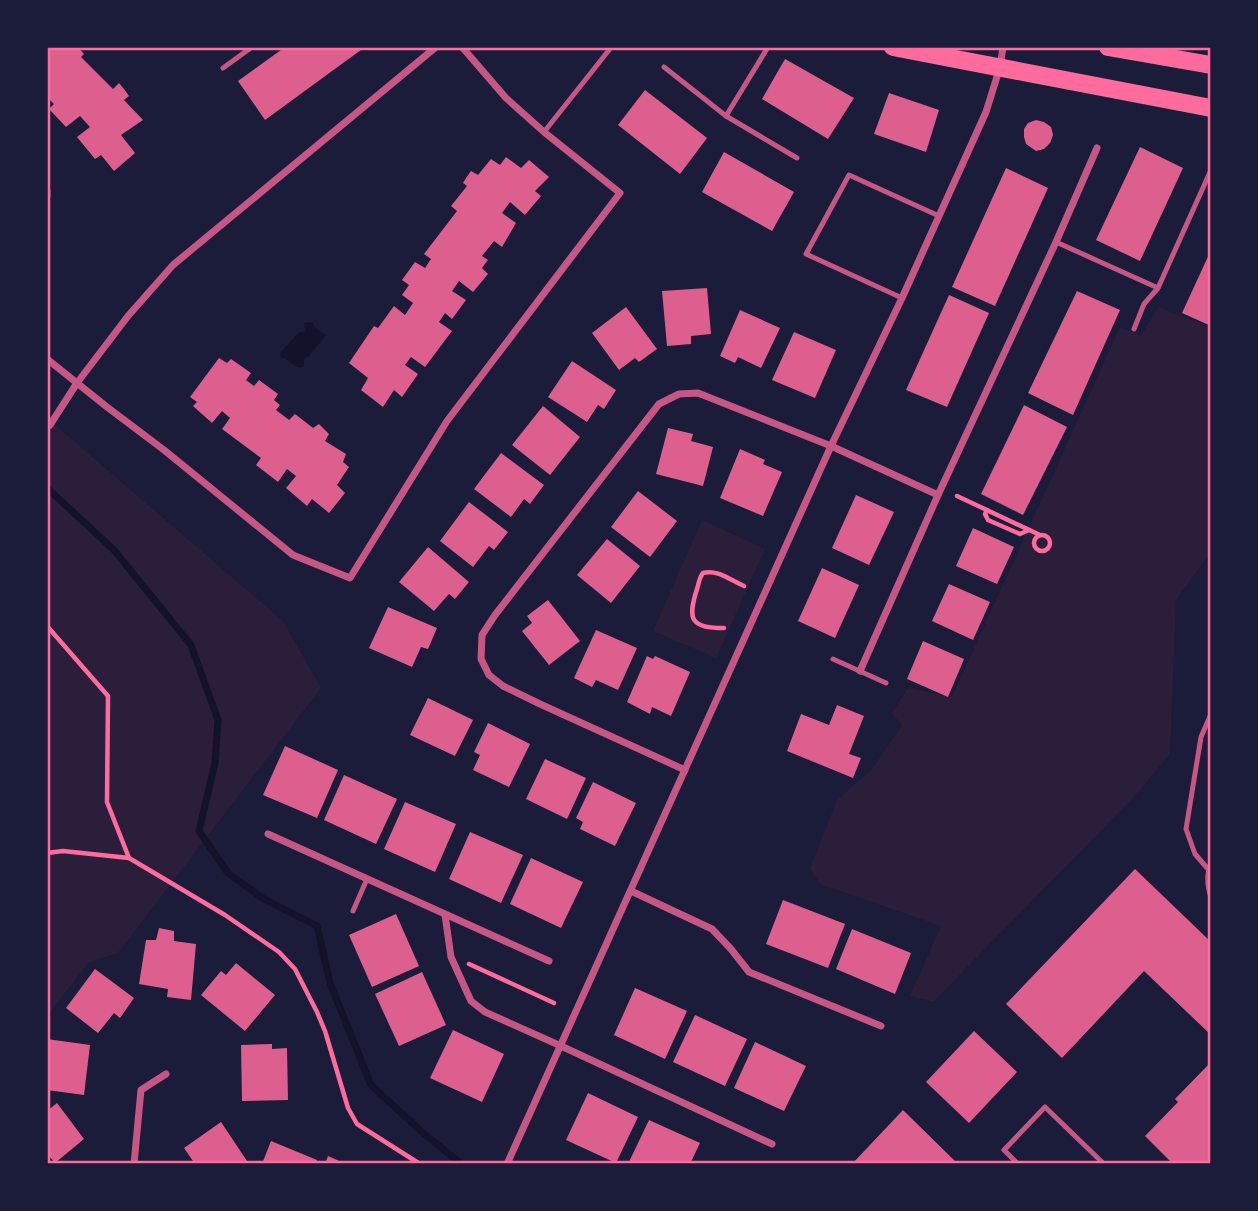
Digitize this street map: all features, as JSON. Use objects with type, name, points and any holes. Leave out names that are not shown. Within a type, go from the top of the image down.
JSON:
[{"type":"main road","points":[[894,47],[1211,108]]},
{"type":"main road","points":[[1108,47],[1211,65]]},
{"type":"street","points":[[50,425],[128,316],[173,265],[436,47]]},
{"type":"street","points":[[47,359],[293,555],[350,578],[447,421],[620,193],[506,99],[462,47]]},
{"type":"street","points":[[507,1164],[831,446],[902,298],[986,112],[1000,67],[1003,47]]},
{"type":"street","points":[[859,671],[1097,148]]},
{"type":"street","points":[[685,770],[503,686],[489,676],[481,659],[482,635],[495,615],[659,404],[679,394],[698,393],[831,446],[938,495]]},
{"type":"street","points":[[268,834],[549,961]]},
{"type":"street","points":[[631,891],[712,929],[749,972],[881,1026]]},
{"type":"street","points":[[445,915],[450,955],[471,1001],[485,1012],[772,1144]]},
{"type":"street","points":[[134,1164],[141,1090],[166,1074]]},
{"type":"lane","points":[[223,68],[252,47]]},
{"type":"lane","points":[[726,116],[768,47]]},
{"type":"lane","points":[[544,132],[608,50]]},
{"type":"lane","points":[[664,67],[726,116],[797,158]]},
{"type":"lane","points":[[1134,329],[1144,304],[1158,288],[1211,170]]},
{"type":"lane","points":[[902,298],[806,254],[849,175],[939,216]]},
{"type":"lane","points":[[1056,242],[1158,288]]},
{"type":"lane","points":[[833,659],[886,683]]},
{"type":"lane","points":[[1211,715],[1201,737],[1186,829],[1195,854],[1210,868],[1208,886],[1211,898]]},
{"type":"lane","points":[[353,911],[368,879]]},
{"type":"lane","points":[[1018,1164],[1004,1150],[1045,1107],[1104,1164]]},
{"type":"path","points":[[957,496],[1040,535]]},
{"type":"path","points":[[987,510],[985,514],[988,520],[1020,534],[1030,530]]},
{"type":"path","points":[[724,628],[707,628],[694,619],[692,602],[700,576],[703,573],[715,572],[744,586]]},
{"type":"path","points":[[47,626],[108,696],[107,802],[129,858]]},
{"type":"path","points":[[47,853],[63,851],[129,858],[225,915],[279,952],[295,969],[321,1021],[348,1108],[356,1124],[420,1164]]},
{"type":"path","points":[[450,955],[554,1003]]},
{"type":"shaded area","points":[[1158,307],[1211,327],[1211,552],[1176,600],[1170,754],[1132,799],[933,1002],[910,996],[941,926],[820,884],[810,868],[837,800],[871,770],[902,726],[892,713],[908,688],[952,697],[1120,327],[1141,336]]},
{"type":"shaded area","points":[[304,323],[313,323],[315,328],[326,335],[304,359],[304,366],[298,367],[281,357],[280,353],[298,333],[305,331]]},
{"type":"shaded area","points":[[47,418],[283,621],[321,688],[118,953],[89,962],[47,1016]]},
{"type":"shaded area","points":[[702,520],[765,549],[716,658],[653,631]]},
{"type":"building","points":[[47,47],[78,47],[84,54],[81,57],[113,89],[119,83],[129,96],[124,100],[143,120],[121,135],[135,153],[114,171],[101,155],[95,159],[77,137],[90,127],[80,116],[66,127],[49,109],[54,104],[47,97]]},
{"type":"building","points":[[285,47],[365,47],[265,120],[238,81]]},
{"type":"building","points":[[785,59],[854,98],[828,139],[762,99]]},
{"type":"building","points":[[645,90],[707,138],[680,174],[618,125]]},
{"type":"building","points":[[889,93],[939,110],[926,152],[874,134]]},
{"type":"building","points":[[1036,120],[1051,127],[1053,135],[1044,149],[1036,151],[1026,144],[1024,129],[1028,123]]},
{"type":"building","points":[[1140,147],[1183,168],[1140,261],[1096,240]]},
{"type":"building","points":[[724,152],[794,192],[772,231],[702,192]]},
{"type":"building","points":[[506,157],[521,168],[529,160],[549,177],[535,191],[541,196],[525,215],[510,202],[502,213],[516,223],[502,247],[494,241],[482,256],[488,260],[482,268],[488,274],[473,292],[459,281],[452,291],[466,300],[452,319],[445,313],[439,322],[452,331],[425,367],[411,357],[405,365],[418,374],[402,397],[394,390],[383,407],[361,390],[368,378],[349,363],[374,326],[378,328],[394,306],[405,315],[413,303],[402,295],[409,285],[402,280],[415,262],[425,268],[431,259],[424,254],[457,211],[451,206],[467,186],[463,183],[471,171],[478,175],[491,159],[500,165]]},
{"type":"building","points":[[1006,168],[1048,188],[995,306],[952,287]]},
{"type":"building","points":[[1211,250],[1211,326],[1182,313]]},
{"type":"building","points":[[707,288],[711,334],[691,336],[691,344],[667,346],[662,291]]},
{"type":"building","points":[[1077,291],[1120,310],[1073,415],[1028,393]]},
{"type":"building","points":[[949,295],[989,313],[947,407],[906,390]]},
{"type":"building","points":[[626,307],[657,349],[639,362],[635,358],[619,370],[592,333]]},
{"type":"building","points":[[740,310],[780,328],[761,368],[738,357],[735,363],[720,356]]},
{"type":"building","points":[[794,332],[836,350],[815,398],[772,380]]},
{"type":"building","points":[[219,358],[227,363],[231,359],[251,373],[246,380],[254,386],[259,380],[278,394],[274,400],[280,405],[276,410],[289,420],[295,414],[313,428],[319,424],[329,434],[325,441],[346,454],[343,462],[349,467],[337,485],[345,493],[329,513],[312,499],[307,506],[286,488],[296,476],[287,469],[278,482],[256,465],[261,458],[222,429],[230,418],[222,411],[212,423],[193,406],[197,402],[190,397]]},
{"type":"building","points":[[572,361],[616,390],[604,409],[598,405],[587,422],[548,397]]},
{"type":"building","points":[[1024,405],[1067,427],[1023,515],[981,494]]},
{"type":"building","points":[[543,406],[580,437],[550,475],[512,445]]},
{"type":"building","points":[[668,428],[693,434],[691,441],[713,447],[703,486],[656,474]]},
{"type":"building","points":[[740,449],[765,460],[763,464],[782,472],[763,516],[720,498]]},
{"type":"building","points":[[501,453],[544,485],[530,504],[524,499],[511,517],[474,489]]},
{"type":"building","points":[[638,491],[677,521],[650,557],[611,527]]},
{"type":"building","points":[[856,495],[894,512],[869,565],[832,548]]},
{"type":"building","points":[[469,502],[508,532],[494,550],[489,546],[473,567],[440,541]]},
{"type":"building","points":[[973,528],[1014,547],[997,584],[956,566]]},
{"type":"building","points":[[607,539],[640,566],[611,603],[577,575]]},
{"type":"building","points":[[428,547],[469,582],[455,599],[449,594],[434,611],[399,582]]},
{"type":"building","points":[[822,568],[859,585],[835,638],[798,621]]},
{"type":"building","points":[[949,584],[990,602],[973,640],[932,621]]},
{"type":"building","points":[[548,600],[580,641],[549,665],[522,631],[532,623],[527,616]]},
{"type":"building","points":[[388,607],[437,628],[428,649],[421,647],[412,667],[369,648]]},
{"type":"building","points":[[596,630],[637,648],[618,690],[596,680],[592,687],[574,678]]},
{"type":"building","points":[[923,641],[964,659],[948,697],[907,679]]},
{"type":"building","points":[[647,656],[653,659],[655,656],[690,672],[671,716],[652,707],[650,714],[627,702]]},
{"type":"building","points":[[428,698],[473,720],[455,756],[410,735]]},
{"type":"building","points":[[837,705],[864,716],[849,754],[861,758],[853,778],[787,751],[801,714],[829,725]]},
{"type":"building","points":[[488,723],[530,744],[509,787],[473,770],[480,755],[474,752]]},
{"type":"building","points":[[285,746],[338,770],[317,818],[263,795]]},
{"type":"building","points":[[545,759],[586,778],[567,819],[526,799]]},
{"type":"building","points":[[344,775],[397,799],[376,844],[324,820]]},
{"type":"building","points":[[593,782],[636,803],[615,846],[580,829],[583,822],[576,818]]},
{"type":"building","points":[[405,802],[456,824],[435,872],[384,849]]},
{"type":"building","points":[[470,832],[523,855],[501,903],[449,879]]},
{"type":"building","points":[[531,858],[583,882],[561,928],[510,904]]},
{"type":"building","points":[[1135,869],[1211,942],[1211,1035],[1144,971],[1062,1058],[1006,1004]]},
{"type":"building","points":[[783,900],[845,924],[828,968],[766,944]]},
{"type":"building","points":[[396,914],[419,966],[372,987],[349,935]]},
{"type":"building","points":[[159,928],[174,931],[174,941],[196,944],[191,1000],[167,997],[168,989],[139,984],[146,940],[156,940]]},
{"type":"building","points":[[852,929],[911,953],[895,994],[836,969]]},
{"type":"building","points":[[236,963],[275,995],[245,1031],[201,995],[221,971],[226,975]]},
{"type":"building","points":[[95,969],[134,998],[120,1018],[114,1013],[98,1033],[66,1008]]},
{"type":"building","points":[[422,972],[446,1025],[399,1046],[375,994]]},
{"type":"building","points":[[635,988],[687,1011],[665,1059],[614,1035]]},
{"type":"building","points":[[695,1015],[747,1039],[725,1086],[673,1062]]},
{"type":"building","points":[[453,1030],[504,1054],[482,1102],[430,1078]]},
{"type":"building","points":[[974,1031],[1017,1072],[969,1123],[926,1082]]},
{"type":"building","points":[[47,1039],[90,1045],[84,1095],[47,1090]]},
{"type":"building","points":[[755,1042],[806,1066],[784,1111],[734,1088]]},
{"type":"building","points":[[272,1044],[272,1049],[287,1048],[288,1100],[242,1101],[241,1045]]},
{"type":"building","points":[[1211,1062],[1211,1164],[1173,1164],[1145,1136],[1178,1102],[1175,1099]]},
{"type":"building","points":[[588,1093],[638,1117],[616,1163],[566,1140]]},
{"type":"building","points":[[57,1103],[84,1139],[55,1163],[49,1156],[47,1158],[47,1111]]},
{"type":"building","points":[[903,1110],[958,1164],[852,1164]]},
{"type":"building","points":[[649,1120],[700,1143],[690,1164],[628,1164]]},
{"type":"building","points":[[221,1122],[249,1164],[195,1164],[184,1148]]},
{"type":"building","points":[[271,1141],[317,1160],[316,1164],[262,1164]]},
{"type":"building","points":[[328,1156],[346,1164],[325,1164]]},
{"type":"waterway","points":[[47,488],[114,550],[191,645],[218,720],[215,763],[199,831],[228,873],[264,899],[317,926],[330,983],[371,1085],[459,1162]]}]
